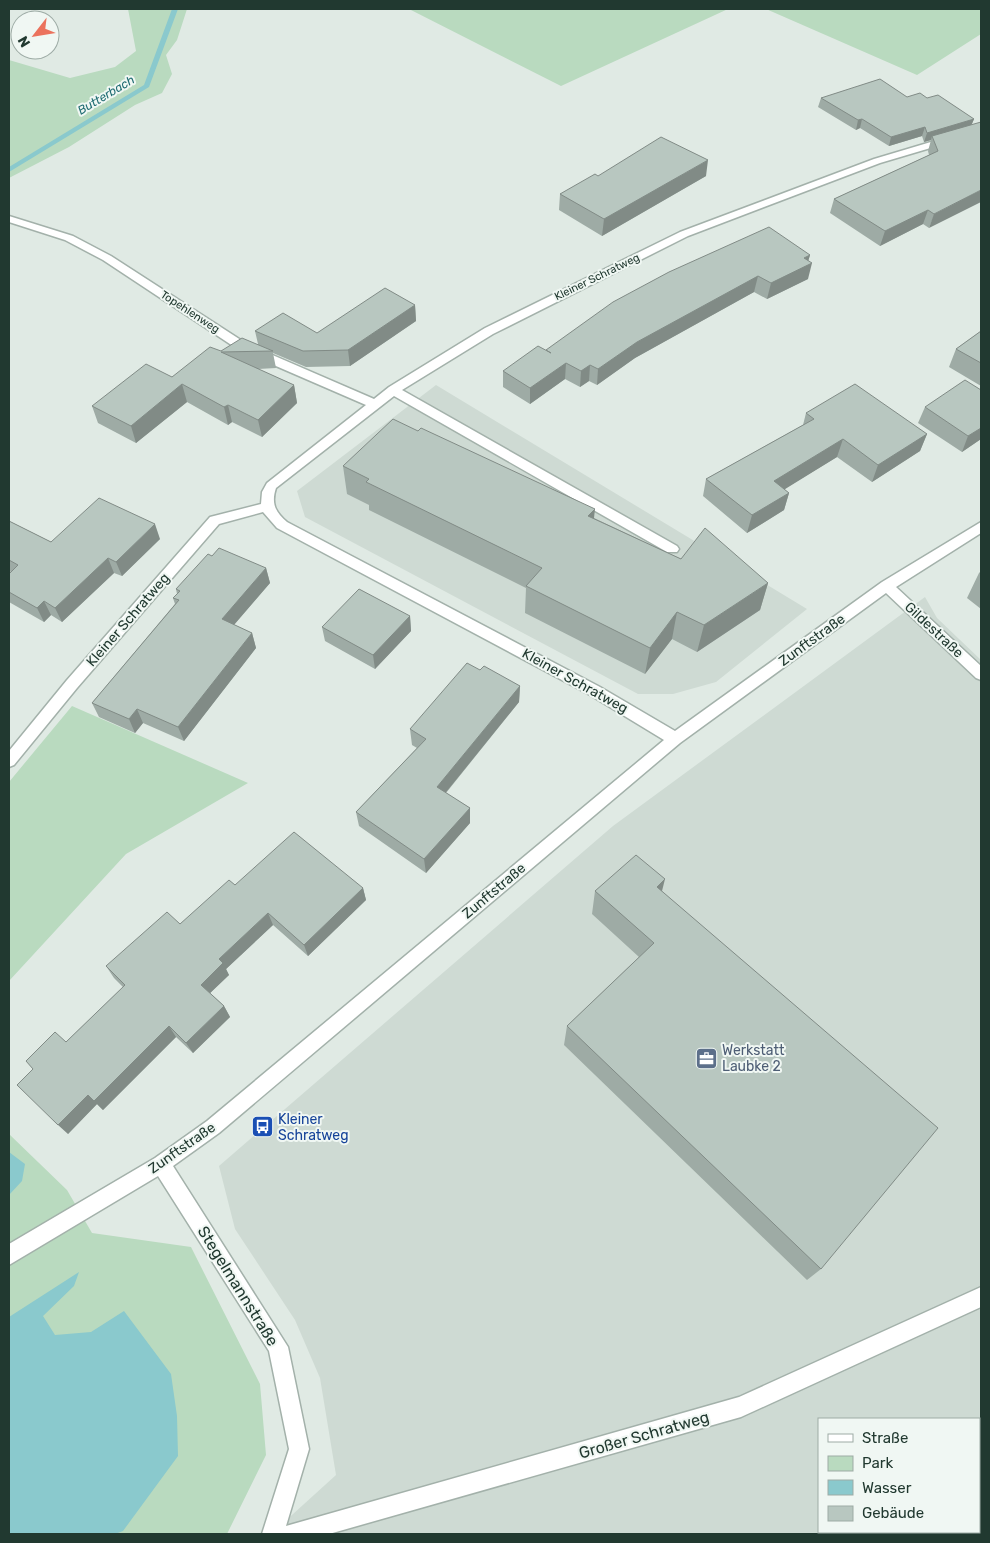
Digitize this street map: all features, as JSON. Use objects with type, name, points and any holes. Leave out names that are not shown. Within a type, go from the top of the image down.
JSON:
[{"type":"street","name":"Kleiner Schratweg","points":[[675,739],[595,691],[282,525],[272,517],[266,507],[267,496],[271,486],[374,403],[489,331],[684,234],[877,161],[981,130]]},
{"type":"street","name":"Topehlenweg","points":[[9,219],[70,238],[107,258],[243,346],[374,403]]},
{"type":"street","points":[[393,390],[672,549]]},
{"type":"street","name":"Kleiner Schratweg","points":[[9,761],[72,684],[216,520],[266,507]]},
{"type":"street","name":"Zunftstraße","points":[[9,1255],[161,1164],[220,1121],[675,739],[887,586],[981,527]]},
{"type":"street","name":"Gildestraße","points":[[887,586],[981,674]]},
{"type":"street","name":"Stegelmannstraße","points":[[161,1164],[278,1347],[299,1450],[273,1534]]},
{"type":"street","name":"Großer Schratweg","points":[[292,1534],[741,1407],[981,1297]]},
{"type":"shaded area","points":[[436,385],[807,609],[716,682],[673,694],[638,694],[305,517],[297,491]]},
{"type":"shaded area","points":[[925,597],[937,618],[981,660],[981,1534],[271,1534],[336,1475],[320,1378],[295,1320],[235,1229],[219,1166],[613,826]]},
{"type":"green space","points":[[128,9],[187,9],[177,40],[166,55],[172,74],[162,93],[135,105],[69,147],[9,178],[9,60],[70,78],[115,67],[136,51]]},
{"type":"green space","points":[[409,9],[728,9],[561,86]]},
{"type":"green space","points":[[766,9],[981,9],[981,34],[917,75]]},
{"type":"green space","points":[[72,706],[248,783],[126,854],[9,981],[9,782]]},
{"type":"green space","points":[[9,1134],[67,1190],[92,1233],[191,1247],[260,1384],[266,1455],[227,1534],[9,1534]]},
{"type":"water","points":[[9,1152],[25,1164],[22,1181],[9,1195]]},
{"type":"water","points":[[79,1272],[74,1286],[43,1316],[55,1335],[91,1332],[124,1311],[171,1374],[177,1416],[178,1456],[123,1531],[115,1534],[9,1534],[9,1317]]},
{"type":"building","points":[[880,79],[907,97],[920,93],[927,98],[938,95],[974,119],[927,133],[925,127],[891,137],[862,119],[858,120],[821,98]]},
{"type":"building","points":[[981,122],[981,190],[934,214],[928,210],[885,231],[834,199],[938,151],[932,136]]},
{"type":"building","points":[[661,137],[708,160],[604,219],[560,194],[595,174],[598,176]]},
{"type":"building","points":[[769,227],[810,255],[804,258],[812,263],[771,283],[758,276],[637,342],[598,369],[590,365],[581,371],[566,363],[530,388],[503,371],[538,346],[551,353],[546,350],[613,302],[669,272]]},
{"type":"building","points":[[385,288],[415,305],[348,350],[303,351],[255,331],[283,313],[317,333]]},
{"type":"building","points":[[981,331],[981,363],[956,349]]},
{"type":"building","points":[[242,338],[273,351],[221,352],[294,385],[258,420],[228,405],[224,407],[182,384],[131,426],[92,406],[146,364],[172,377],[210,347],[221,351]]},
{"type":"building","points":[[965,380],[981,390],[981,428],[968,436],[925,407]]},
{"type":"building","points":[[855,384],[927,434],[878,465],[843,439],[774,481],[789,493],[752,515],[706,479],[814,419],[806,413]]},
{"type":"building","points":[[393,419],[418,431],[421,428],[595,509],[588,516],[681,559],[705,528],[768,583],[704,625],[677,612],[650,648],[526,586],[542,568],[366,482],[369,479],[343,466]]},
{"type":"building","points":[[99,498],[155,524],[116,562],[108,558],[55,608],[44,601],[37,608],[9,592],[9,574],[18,565],[9,560],[9,521],[51,542]]},
{"type":"building","points":[[219,548],[266,568],[222,619],[252,633],[178,727],[137,709],[129,719],[92,703],[179,600],[173,598],[180,591],[176,589],[208,554],[212,556]]},
{"type":"building","points":[[359,589],[410,616],[373,655],[322,627]]},
{"type":"building","points":[[467,663],[480,670],[484,666],[520,686],[437,787],[470,808],[424,859],[356,812],[426,739],[410,729]]},
{"type":"building","points":[[294,832],[363,888],[304,945],[268,913],[219,959],[223,963],[201,985],[224,1006],[186,1043],[169,1026],[94,1101],[88,1095],[58,1125],[17,1085],[33,1069],[26,1061],[55,1032],[66,1042],[125,985],[106,966],[167,912],[180,924],[229,880],[235,885]]},
{"type":"building","points":[[636,855],[665,879],[657,887],[938,1128],[821,1269],[567,1026],[654,943],[595,891]]},
{"type":"building","points":[[981,1440],[981,1534],[895,1534],[980,1533]]},
{"type":"waterway","name":"Butterbach","points":[[9,170],[147,86],[175,9]]},
{"type":"place","name":"Werkstatt Laubke 2","points":[[706,1058]]},
{"type":"place","name":"Kleiner Schratweg","points":[[262,1127]]}]
